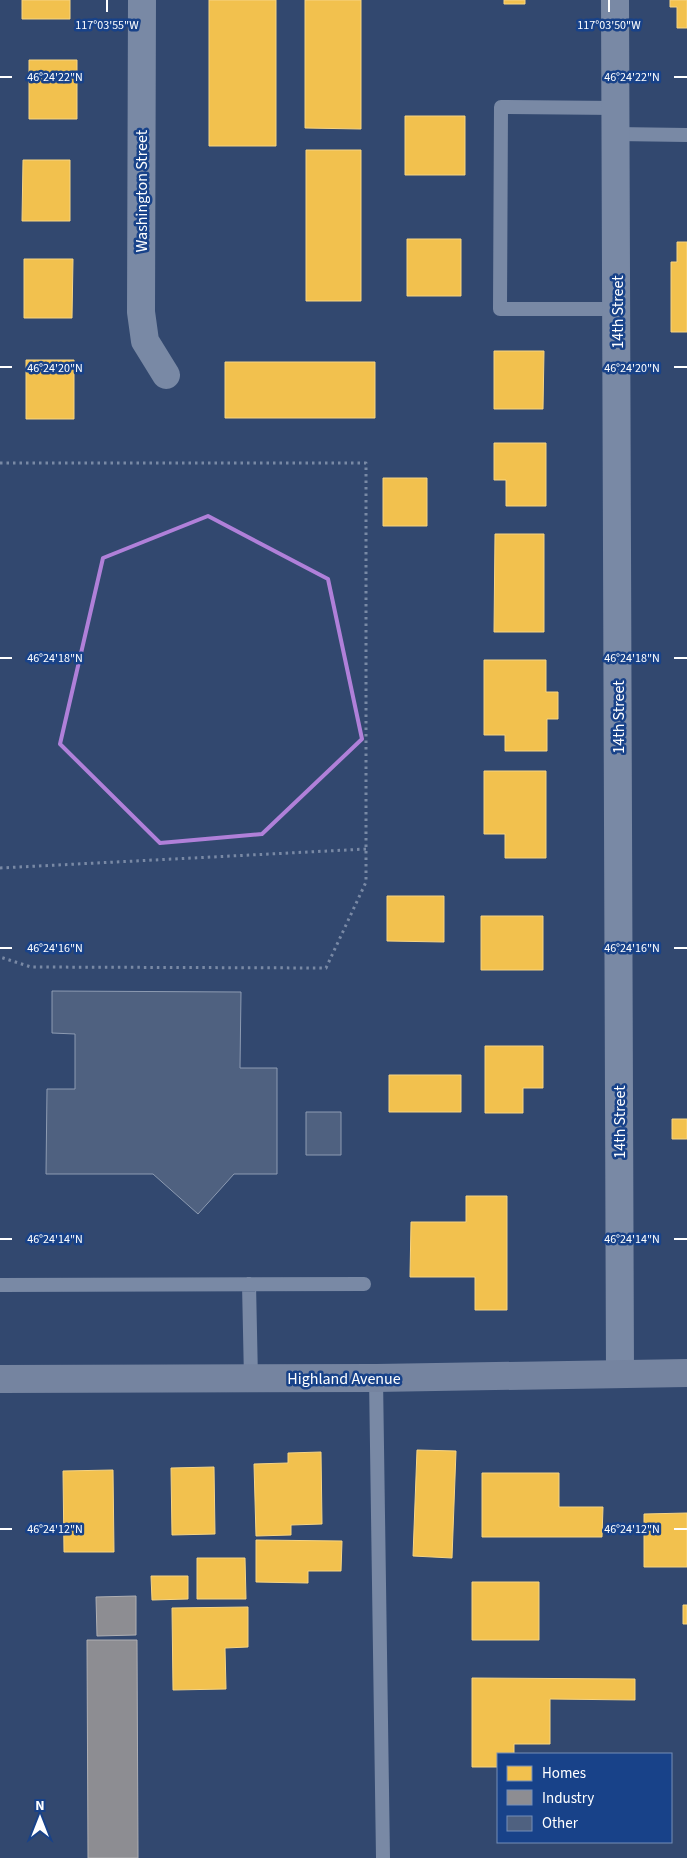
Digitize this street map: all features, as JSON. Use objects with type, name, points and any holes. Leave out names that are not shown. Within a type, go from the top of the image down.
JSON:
[{"type":"main road","name":"Highland Avenue","points":[[0,1379],[376,1378],[687,1373]]},
{"type":"street","name":"Washington Street","points":[[142,0],[141,312],[145,341],[166,375]]},
{"type":"street","name":"14th Street","points":[[616,0],[620,1373]]},
{"type":"lane","points":[[617,310],[500,309],[501,107],[616,121],[687,135]]},
{"type":"lane","points":[[249,1284],[251,1378]]},
{"type":"lane","points":[[0,1285],[364,1284]]},
{"type":"lane","points":[[376,1378],[383,1858]]},
{"type":"path","points":[[0,463],[366,463],[366,882],[326,968],[31,967],[0,957]]},
{"type":"path","points":[[0,868],[366,849]]},
{"type":"highlighted area","points":[[208,516],[328,579],[362,739],[262,834],[160,843],[60,744],[103,558]]},
{"type":"building: Homes","points":[[22,0],[70,0],[70,19],[22,19]]},
{"type":"building: Homes","points":[[209,0],[276,0],[276,146],[209,146]]},
{"type":"building: Homes","points":[[305,0],[361,0],[361,129],[305,128]]},
{"type":"building: Homes","points":[[504,0],[525,0],[525,4],[504,4]]},
{"type":"building: Homes","points":[[670,0],[687,0],[687,28],[677,28],[677,7],[670,7]]},
{"type":"building: Homes","points":[[29,60],[77,60],[77,119],[29,119]]},
{"type":"building: Homes","points":[[405,116],[465,116],[465,175],[405,175]]},
{"type":"building: Homes","points":[[306,150],[361,150],[361,301],[306,301]]},
{"type":"building: Homes","points":[[23,160],[70,160],[70,221],[22,221]]},
{"type":"building: Homes","points":[[407,239],[461,239],[461,296],[407,296]]},
{"type":"building: Homes","points":[[677,242],[687,242],[687,332],[671,332],[671,262],[677,262]]},
{"type":"building: Homes","points":[[24,259],[73,259],[72,318],[24,318]]},
{"type":"building: Homes","points":[[494,351],[544,351],[543,409],[494,409]]},
{"type":"building: Homes","points":[[26,360],[74,360],[74,419],[26,419]]},
{"type":"building: Homes","points":[[225,362],[375,362],[375,418],[225,418]]},
{"type":"building: Homes","points":[[494,443],[546,443],[546,506],[506,506],[506,480],[494,480]]},
{"type":"building: Homes","points":[[383,478],[427,478],[427,526],[383,526]]},
{"type":"building: Homes","points":[[495,534],[544,534],[544,632],[494,632]]},
{"type":"building: Homes","points":[[484,660],[546,660],[546,692],[558,692],[558,719],[547,719],[547,751],[505,751],[505,735],[484,735]]},
{"type":"building: Homes","points":[[484,771],[546,771],[546,858],[505,858],[505,834],[484,834]]},
{"type":"building: Homes","points":[[387,896],[444,896],[444,942],[387,941]]},
{"type":"building: Homes","points":[[481,916],[543,916],[543,970],[481,970]]},
{"type":"building: Homes","points":[[485,1046],[543,1046],[543,1088],[523,1088],[523,1113],[485,1113]]},
{"type":"building: Homes","points":[[389,1075],[461,1075],[461,1112],[389,1112]]},
{"type":"building: Homes","points":[[672,1119],[687,1119],[687,1139],[672,1139]]},
{"type":"building: Homes","points":[[466,1196],[507,1196],[507,1310],[475,1310],[475,1277],[410,1277],[411,1222],[466,1222]]},
{"type":"building: Homes","points":[[417,1450],[456,1451],[452,1558],[413,1556]]},
{"type":"building: Homes","points":[[321,1452],[322,1524],[291,1525],[291,1535],[256,1536],[254,1464],[288,1463],[288,1453]]},
{"type":"building: Homes","points":[[214,1467],[215,1534],[172,1535],[171,1468]]},
{"type":"building: Homes","points":[[113,1470],[114,1552],[64,1552],[63,1471]]},
{"type":"building: Homes","points":[[482,1473],[559,1473],[559,1507],[603,1507],[602,1537],[482,1537]]},
{"type":"building: Homes","points":[[687,1513],[687,1567],[644,1567],[644,1514]]},
{"type":"building: Homes","points":[[256,1540],[342,1541],[341,1571],[308,1571],[308,1583],[256,1582]]},
{"type":"building: Homes","points":[[197,1558],[245,1558],[246,1599],[197,1599]]},
{"type":"building: Homes","points":[[151,1576],[188,1576],[188,1599],[152,1600]]},
{"type":"building: Homes","points":[[472,1582],[539,1582],[539,1640],[472,1640]]},
{"type":"building: Homes","points":[[683,1605],[687,1605],[687,1624],[683,1624]]},
{"type":"building: Homes","points":[[248,1607],[248,1647],[225,1648],[226,1689],[173,1690],[172,1608]]},
{"type":"building: Homes","points":[[472,1678],[635,1679],[635,1700],[550,1699],[550,1744],[514,1744],[514,1753],[497,1753],[497,1767],[472,1767]]},
{"type":"building: Industry","points":[[136,1596],[136,1635],[97,1636],[96,1597]]},
{"type":"building: Industry","points":[[87,1640],[137,1640],[138,1858],[88,1858]]},
{"type":"building: Other","points":[[52,991],[241,992],[240,1068],[277,1068],[277,1174],[234,1174],[198,1214],[153,1174],[46,1174],[47,1089],[75,1089],[75,1034],[52,1033]]},
{"type":"building: Other","points":[[306,1112],[341,1112],[341,1155],[306,1155]]}]
